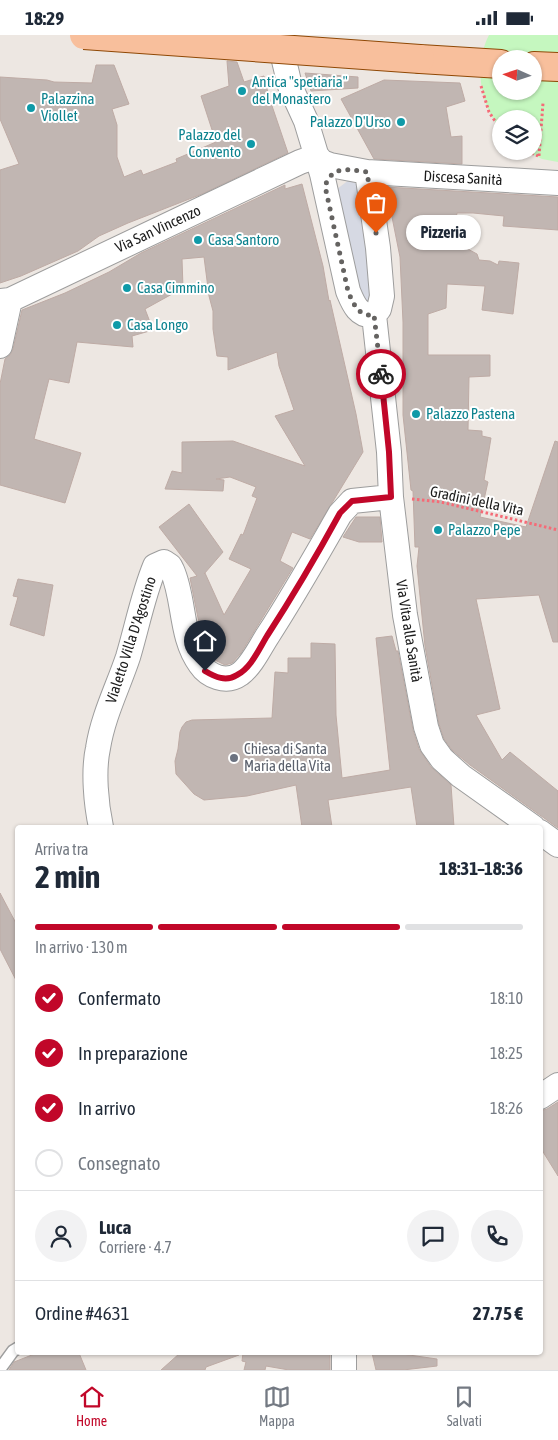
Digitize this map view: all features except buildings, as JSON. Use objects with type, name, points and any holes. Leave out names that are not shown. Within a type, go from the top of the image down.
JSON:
[{"type":"main road","points":[[84,35],[492,63]]},
{"type":"main road","points":[[542,66],[558,67]]},
{"type":"street","points":[[278,35],[290,86],[306,121],[317,156],[348,291],[355,307],[360,312],[366,315],[374,315],[379,309],[382,296],[378,248],[367,172],[343,169],[322,161],[317,156]]},
{"type":"street","name":"Via San Vincenzo","points":[[5,301],[300,162],[317,156]]},
{"type":"street","points":[[325,186],[330,177],[343,169]]},
{"type":"street","name":"Discesa Sanità","points":[[367,172],[558,183]]},
{"type":"street","points":[[0,346],[5,301]]},
{"type":"street","name":"Via Vita alla Sanità","points":[[374,315],[389,452],[391,497],[405,615],[426,727],[432,745],[442,759],[530,825]]},
{"type":"street","name":"Vialetto Villa D'Agostino","points":[[101,825],[98,804],[97,749],[128,657],[155,566],[164,562],[172,570],[190,642],[200,665],[211,675],[223,679],[234,677],[240,674],[252,660],[290,600],[340,513],[352,501],[391,497]]},
{"type":"street","points":[[543,834],[558,845]]},
{"type":"street","points":[[543,1095],[558,1085]]},
{"type":"street","points":[[344,1355],[344,1370]]},
{"type":"lane","points":[[0,1369],[15,1350]]},
{"type":"path","points":[[542,116],[543,103]]},
{"type":"path","name":"Gradini della Vita","points":[[391,497],[441,502],[558,530]]},
{"type":"green space","points":[[489,35],[558,35],[558,162],[542,159],[542,110],[492,110],[492,117],[485,102],[481,82],[482,53]]},
{"type":"shaded area","points":[[349,180],[359,185],[374,304],[362,306],[337,189]]},
{"type":"way so far","points":[[376,233],[367,172],[343,169],[336,172],[325,186],[348,291],[355,307],[360,312],[366,315],[374,315],[381,374]]},
{"type":"place","name":"Antica \"spetiaria\" del Monastero","points":[[242,91]]},
{"type":"place","name":"Palazzina Viollet","points":[[31,108]]},
{"type":"place","name":"Palazzo D'Urso","points":[[401,122]]},
{"type":"place","name":"Palazzo del Convento","points":[[251,144]]},
{"type":"place","name":"Pizzeria","points":[[376,233]]},
{"type":"place","name":"Casa Santoro","points":[[198,240]]},
{"type":"place","name":"Casa Cimmino","points":[[127,288]]},
{"type":"place","name":"Casa Longo","points":[[117,325]]},
{"type":"place","name":"Palazzo Pastena","points":[[416,414]]},
{"type":"place","name":"Palazzo Pepe","points":[[438,530]]},
{"type":"place","name":"Chiesa di Santa Maria della Vita","points":[[234,758]]},
{"type":"route","points":[[205,671],[223,679],[240,674],[252,660],[286,607],[340,513],[352,501],[391,497],[389,452],[381,374]]}]
